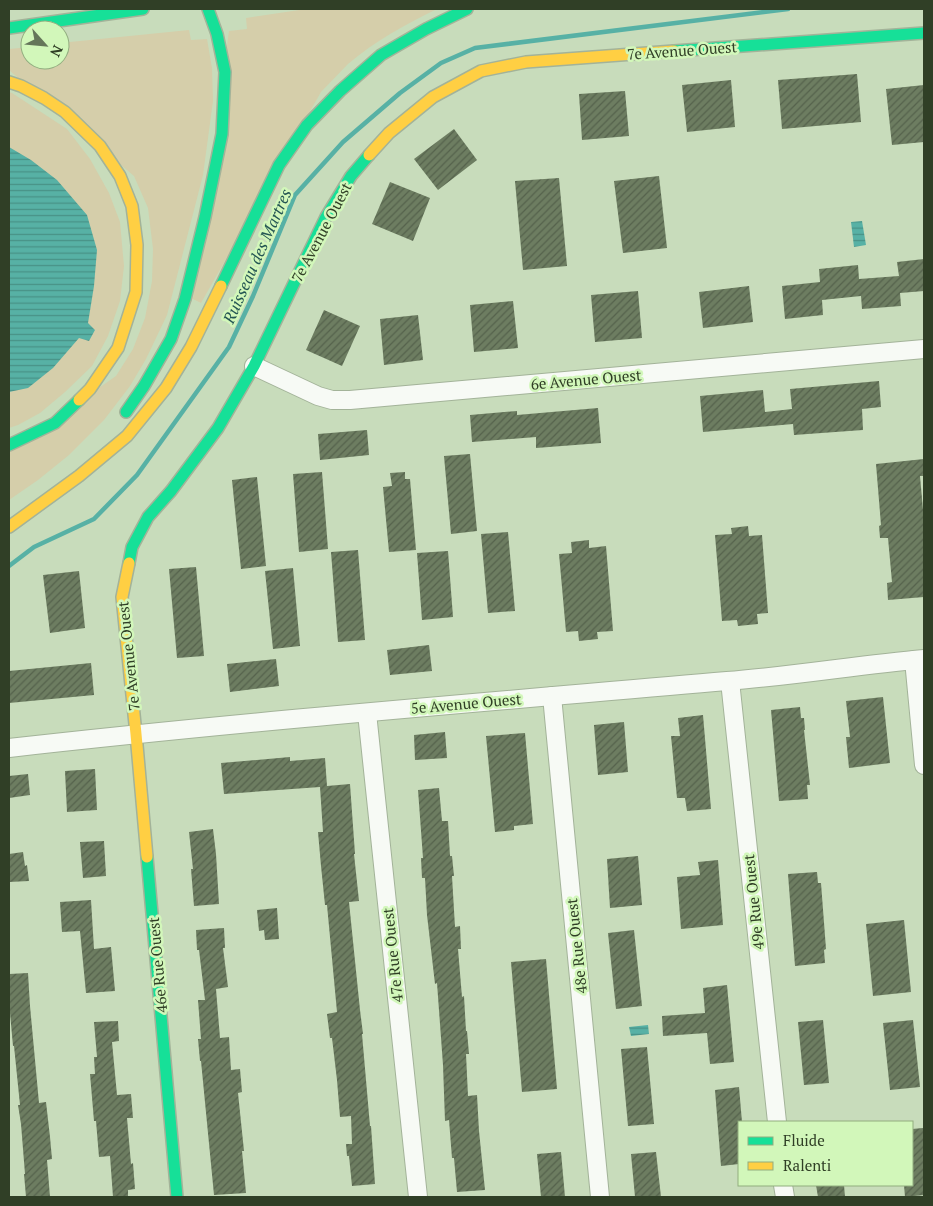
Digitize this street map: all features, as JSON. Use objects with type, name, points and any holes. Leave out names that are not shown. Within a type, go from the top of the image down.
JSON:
[{"type":"main road","points":[[9,28],[143,9]]},
{"type":"main road","points":[[117,424],[144,386],[171,339],[185,299],[205,217],[222,134],[225,72],[218,34],[208,9]]},
{"type":"main road","points":[[9,527],[79,476],[127,436],[166,388],[204,323],[279,165],[307,125],[340,91],[381,55],[426,28],[467,9]]},
{"type":"main road","name":"7e Avenue Ouest","points":[[136,734],[122,597],[132,547],[148,517],[171,491],[218,428],[254,366],[326,217],[351,176],[389,133],[433,96],[481,70],[526,62],[924,33]]},
{"type":"main road","points":[[9,82],[22,86],[65,112],[100,146],[120,176],[132,206],[137,244],[136,292],[118,348],[90,389],[55,424],[9,445]]},
{"type":"main road","points":[[79,476],[106,438]]},
{"type":"main road","name":"46e Rue Ouest","points":[[136,734],[177,1197]]},
{"type":"street","name":"6e Avenue Ouest","points":[[254,366],[318,396],[332,400],[350,400],[924,349]]},
{"type":"street","name":"5e Avenue Ouest","points":[[9,748],[136,734],[730,681],[919,660]]},
{"type":"street","points":[[919,660],[924,765]]},
{"type":"street","name":"49e Rue Ouest","points":[[730,681],[777,1121]]},
{"type":"street","name":"48e Rue Ouest","points":[[552,696],[600,1197]]},
{"type":"street","name":"47e Rue Ouest","points":[[367,713],[418,1197]]},
{"type":"shaded area","points":[[306,9],[437,9],[380,40],[348,64],[321,92],[201,303],[193,299],[229,31],[247,29],[246,18]]},
{"type":"shaded area","points":[[189,30],[191,40],[207,39],[212,68],[213,101],[203,175],[167,315],[146,359],[130,386],[104,420],[69,455],[9,500],[9,451],[116,376],[133,349],[145,318],[152,281],[153,249],[148,208],[134,176],[9,70],[9,49],[20,48],[20,70],[70,70],[70,42]]},
{"type":"shaded area","points":[[9,92],[67,129],[90,159],[109,193],[120,222],[124,266],[120,301],[108,336],[92,366],[40,413],[9,428]]},
{"type":"water","points":[[9,147],[31,160],[57,180],[87,215],[97,250],[88,323],[95,330],[89,341],[79,338],[53,368],[28,388],[9,392]]},
{"type":"water","points":[[862,221],[866,245],[854,247],[851,222]]},
{"type":"water","points":[[648,1025],[649,1034],[631,1036],[629,1027]]},
{"type":"building","points":[[857,74],[861,122],[782,129],[778,80]]},
{"type":"building","points":[[731,80],[735,127],[687,132],[682,85]]},
{"type":"building","points":[[924,85],[924,142],[892,145],[886,89]]},
{"type":"building","points":[[625,91],[629,136],[582,140],[579,94]]},
{"type":"building","points":[[454,129],[477,160],[438,190],[414,159]]},
{"type":"building","points":[[659,176],[667,248],[623,253],[614,181]]},
{"type":"building","points":[[559,178],[567,266],[523,270],[515,181]]},
{"type":"building","points":[[390,182],[430,198],[413,241],[372,224]]},
{"type":"building","points":[[924,259],[924,291],[900,293],[901,306],[862,309],[861,296],[822,300],[823,315],[785,319],[782,286],[820,282],[819,269],[858,265],[859,279],[899,276],[897,262]]},
{"type":"building","points":[[749,286],[753,322],[703,328],[699,292]]},
{"type":"building","points":[[638,291],[642,338],[595,342],[591,295]]},
{"type":"building","points":[[513,301],[518,348],[474,352],[470,305]]},
{"type":"building","points":[[324,310],[360,326],[342,366],[306,350]]},
{"type":"building","points":[[418,315],[423,360],[384,365],[380,319]]},
{"type":"building","points":[[879,381],[881,407],[862,409],[863,430],[794,435],[793,424],[703,432],[700,396],[763,390],[765,412],[792,409],[790,389]]},
{"type":"building","points":[[598,408],[601,443],[536,448],[536,437],[472,442],[470,415],[517,411],[517,415]]},
{"type":"building","points":[[367,430],[369,455],[320,460],[318,434]]},
{"type":"building","points":[[470,454],[477,531],[451,534],[444,456]]},
{"type":"building","points":[[924,459],[924,476],[920,476],[924,521],[924,597],[888,600],[887,583],[892,582],[888,538],[880,538],[879,526],[881,525],[876,464]]},
{"type":"building","points":[[322,472],[328,549],[299,552],[293,474]]},
{"type":"building","points":[[405,472],[405,479],[410,479],[416,550],[389,552],[383,487],[392,486],[390,473]]},
{"type":"building","points":[[257,477],[266,566],[241,569],[232,480]]},
{"type":"building","points":[[748,526],[749,536],[762,535],[768,613],[757,614],[758,624],[738,626],[737,620],[722,621],[715,535],[732,534],[731,528]]},
{"type":"building","points":[[508,532],[515,611],[488,613],[481,534]]},
{"type":"building","points":[[589,540],[589,548],[606,546],[613,631],[597,632],[598,639],[579,641],[578,631],[566,632],[559,554],[572,553],[571,542]]},
{"type":"building","points":[[358,550],[365,640],[338,642],[331,552]]},
{"type":"building","points":[[448,551],[453,617],[422,620],[417,553]]},
{"type":"building","points":[[196,567],[204,656],[177,658],[169,569]]},
{"type":"building","points":[[293,568],[300,646],[273,649],[265,571]]},
{"type":"building","points":[[79,571],[85,628],[50,633],[43,575]]},
{"type":"building","points":[[429,645],[432,671],[390,675],[387,650]]},
{"type":"building","points":[[276,659],[279,686],[230,692],[227,664]]},
{"type":"building","points":[[91,663],[94,695],[9,703],[9,671]]},
{"type":"building","points":[[883,697],[890,763],[849,768],[846,737],[850,737],[846,701]]},
{"type":"building","points":[[800,707],[801,718],[804,718],[810,785],[807,785],[808,799],[779,801],[771,710]]},
{"type":"building","points":[[703,715],[711,809],[687,811],[685,798],[677,798],[671,736],[680,736],[678,718]]},
{"type":"building","points":[[624,722],[628,772],[598,775],[594,725]]},
{"type":"building","points":[[445,732],[447,758],[415,760],[414,735]]},
{"type":"building","points":[[525,733],[533,824],[514,826],[514,830],[495,832],[486,736]]},
{"type":"building","points":[[290,757],[290,761],[325,758],[327,786],[350,784],[359,901],[349,902],[363,1034],[375,1184],[352,1186],[346,1144],[352,1144],[351,1116],[340,1117],[332,1038],[330,1038],[327,1014],[337,1012],[318,832],[323,832],[320,787],[224,794],[221,763]]},
{"type":"building","points":[[95,769],[97,810],[67,812],[65,771]]},
{"type":"building","points":[[28,774],[30,795],[9,798],[9,776]]},
{"type":"building","points":[[439,788],[442,821],[448,821],[450,856],[452,856],[454,876],[452,876],[455,927],[460,926],[461,949],[458,949],[469,1054],[466,1054],[468,1096],[477,1095],[485,1190],[457,1192],[449,1120],[445,1121],[437,983],[435,984],[425,878],[422,878],[421,858],[423,858],[418,790]]},
{"type":"building","points":[[213,829],[219,904],[194,906],[189,832]]},
{"type":"building","points":[[104,841],[106,876],[83,878],[80,842]]},
{"type":"building","points":[[23,852],[29,881],[9,882],[9,854]]},
{"type":"building","points":[[638,856],[642,905],[610,908],[607,859]]},
{"type":"building","points":[[718,860],[723,925],[681,929],[677,877],[700,875],[698,862]]},
{"type":"building","points":[[817,872],[818,883],[821,883],[826,949],[824,950],[825,963],[795,966],[788,874]]},
{"type":"building","points":[[91,900],[94,949],[111,947],[115,991],[86,993],[80,931],[62,932],[60,902]]},
{"type":"building","points":[[277,908],[279,939],[265,940],[264,930],[259,931],[257,910]]},
{"type":"building","points":[[904,920],[911,992],[873,996],[866,924]]},
{"type":"building","points":[[224,928],[225,948],[223,948],[228,987],[216,989],[220,1038],[229,1037],[231,1070],[240,1069],[242,1092],[238,1093],[246,1193],[214,1195],[198,1039],[201,1039],[198,1000],[205,1000],[199,950],[197,950],[196,930]]},
{"type":"building","points":[[634,930],[642,1006],[616,1009],[608,933]]},
{"type":"building","points":[[546,959],[557,1089],[522,1092],[511,962]]},
{"type":"building","points":[[28,973],[39,1103],[46,1102],[50,1137],[52,1159],[47,1160],[50,1197],[26,1197],[18,1105],[20,1105],[9,1002],[9,974]]},
{"type":"building","points":[[727,985],[734,1062],[710,1064],[707,1033],[663,1036],[662,1016],[705,1013],[703,988]]},
{"type":"building","points":[[823,1020],[829,1083],[804,1085],[798,1022]]},
{"type":"building","points":[[913,1020],[920,1087],[890,1090],[883,1023]]},
{"type":"building","points":[[118,1021],[119,1041],[112,1042],[117,1095],[131,1094],[133,1118],[127,1118],[135,1189],[128,1190],[128,1196],[113,1197],[110,1156],[99,1157],[90,1074],[95,1074],[94,1057],[97,1057],[94,1022]]},
{"type":"building","points":[[647,1047],[654,1124],[628,1126],[621,1049]]},
{"type":"building","points":[[739,1087],[742,1121],[738,1121],[738,1164],[721,1166],[715,1090]]},
{"type":"building","points":[[923,1128],[924,1195],[905,1197],[904,1186],[913,1186],[913,1129]]},
{"type":"building","points":[[561,1152],[565,1197],[541,1197],[537,1154]]},
{"type":"building","points":[[656,1152],[661,1197],[635,1197],[631,1154]]},
{"type":"building","points":[[816,1186],[844,1186],[845,1197],[818,1197]]},
{"type":"waterway","name":"Ruisseau des Martres","points":[[9,566],[34,547],[94,519],[137,475],[229,347],[253,296],[295,195],[343,142],[400,93],[441,63],[475,48],[788,9]]},
{"type":"traffic: fast","points":[[9,28],[143,9]]},
{"type":"traffic: fast","points":[[126,412],[144,386],[171,339],[185,299],[205,217],[222,134],[225,72],[217,34],[208,9]]},
{"type":"traffic: fast","points":[[221,286],[279,165],[307,125],[340,91],[381,55],[426,29],[467,9]]},
{"type":"traffic: fast","points":[[674,51],[924,33]]},
{"type":"traffic: fast","points":[[129,563],[132,547],[148,517],[171,491],[218,428],[254,366],[326,217],[351,176],[369,155]]},
{"type":"traffic: fast","points":[[9,445],[55,423],[79,400]]},
{"type":"traffic: fast","points":[[147,857],[177,1197]]},
{"type":"traffic: slow","points":[[369,155],[389,133],[433,97],[481,71],[526,62],[674,51]]},
{"type":"traffic: slow","points":[[9,82],[44,98],[65,112],[100,146],[120,176],[132,206],[137,245],[136,292],[118,348],[90,389],[79,400]]},
{"type":"traffic: slow","points":[[9,527],[79,476],[127,436],[166,388],[191,347],[221,286]]},
{"type":"traffic: slow","points":[[129,563],[122,597],[147,857]]}]
